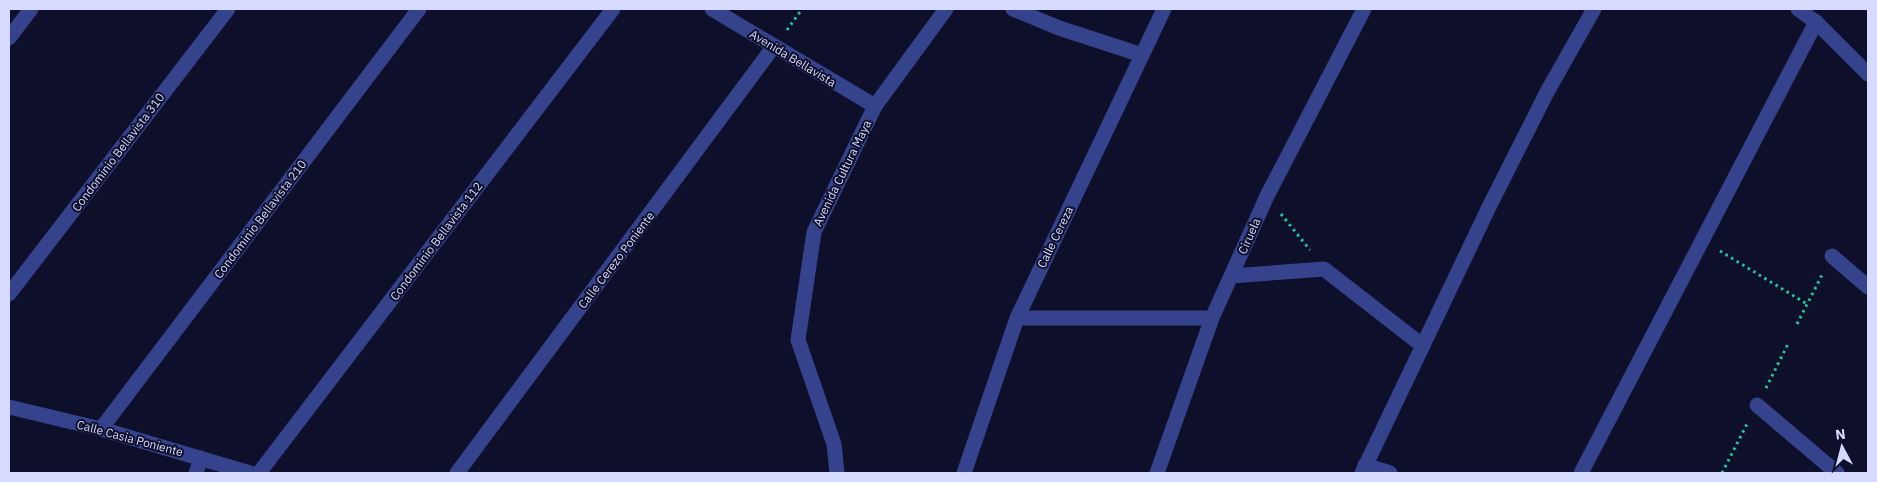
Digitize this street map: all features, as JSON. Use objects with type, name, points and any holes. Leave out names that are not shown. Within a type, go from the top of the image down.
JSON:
[{"type":"street","points":[[9,38],[31,9]]},
{"type":"street","name":"Condominio Bellavista 310","points":[[9,294],[228,9]]},
{"type":"street","name":"Condominio Bellavista 210","points":[[101,429],[420,9]]},
{"type":"street","name":"Condominio Bellavista 112","points":[[259,473],[613,9]]},
{"type":"street","name":"Avenida Bellavista","points":[[712,9],[875,106]]},
{"type":"street","name":"Avenida Cultura Maya","points":[[837,473],[834,444],[798,340],[814,232],[875,106],[946,9]]},
{"type":"street","points":[[1013,9],[1059,28],[1142,55]]},
{"type":"street","name":"Calle Cereza","points":[[964,473],[1017,318],[1164,9]]},
{"type":"street","name":"Ciruela","points":[[1157,473],[1212,318],[1267,196],[1364,9]]},
{"type":"street","points":[[1390,473],[1364,469],[1547,92],[1594,9]]},
{"type":"street","points":[[1798,9],[1816,22],[1868,74]]},
{"type":"street","points":[[1581,473],[1816,22]]},
{"type":"street","name":"Calle Cerezo Poniente","points":[[457,473],[774,46]]},
{"type":"street","points":[[1832,256],[1868,287]]},
{"type":"street","points":[[1231,276],[1324,269],[1423,346]]},
{"type":"street","points":[[1017,318],[1212,318]]},
{"type":"street","points":[[1757,405],[1837,473]]},
{"type":"street","name":"Calle Casia Poniente","points":[[9,407],[101,429],[250,473]]},
{"type":"street","points":[[196,473],[201,458]]},
{"type":"path","points":[[1267,196],[1324,269]]},
{"type":"path","points":[[1702,240],[1807,304]]},
{"type":"path","points":[[1798,324],[1832,256]]}]
